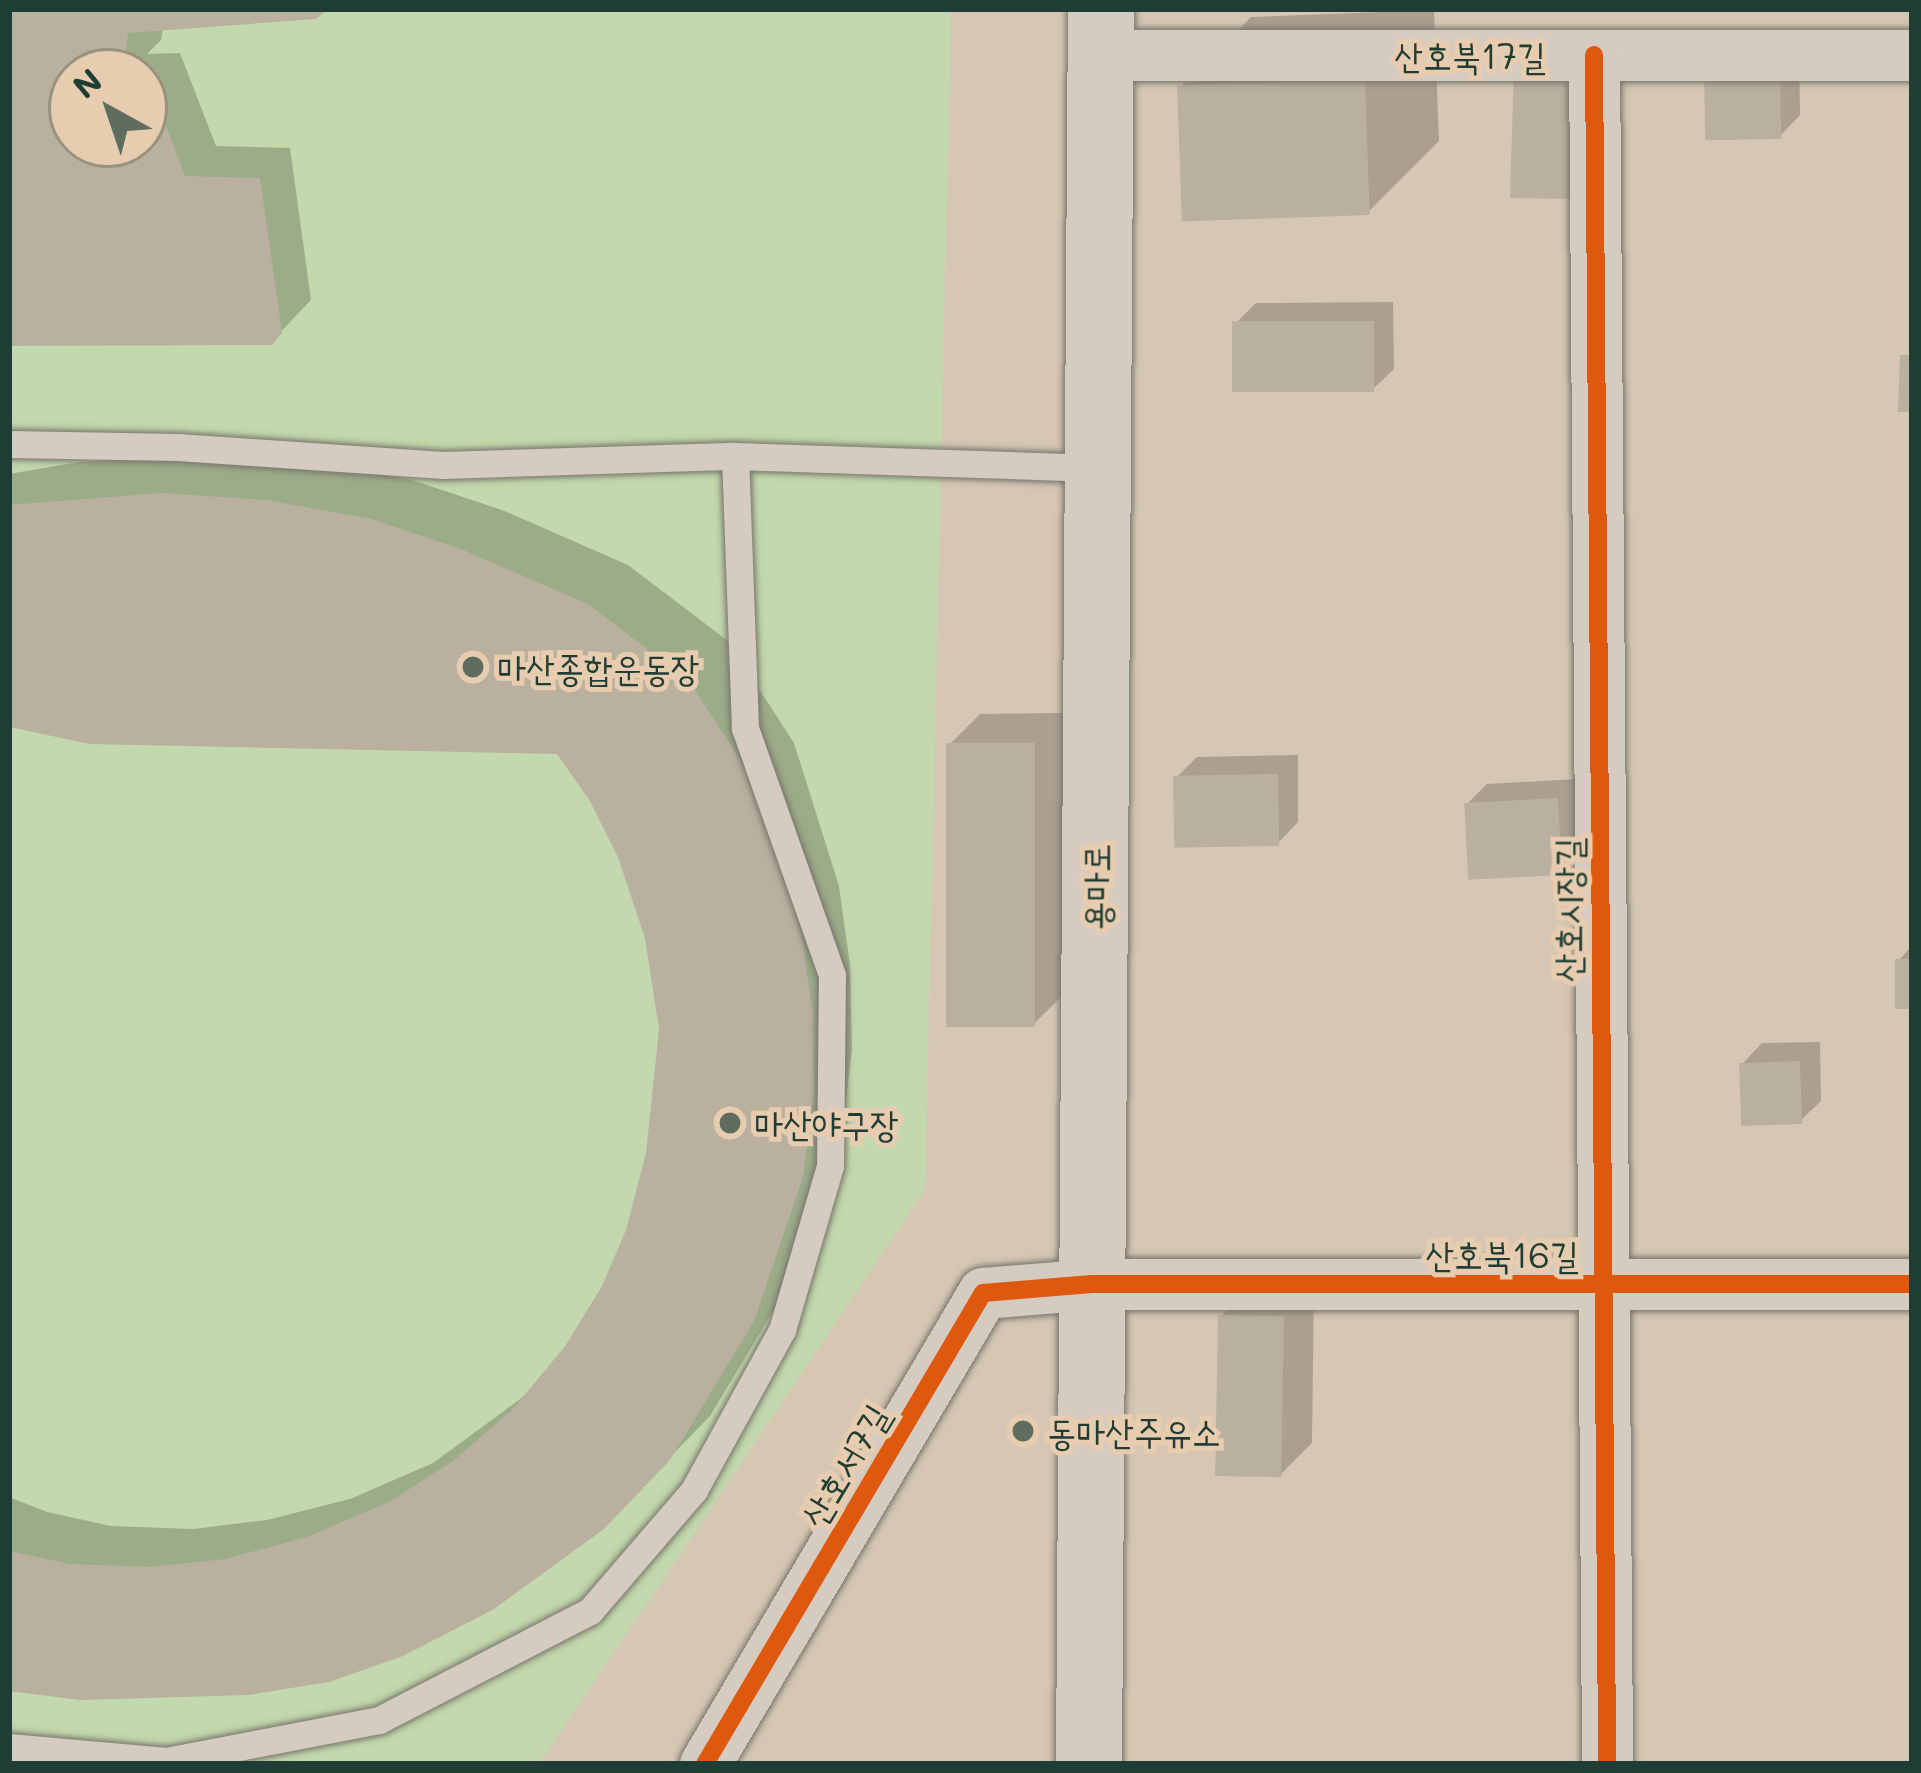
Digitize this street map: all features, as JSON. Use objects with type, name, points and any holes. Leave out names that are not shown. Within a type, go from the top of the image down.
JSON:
[{"type":"main road","name":"용마로","points":[[1089,1764],[1101,32]]},
{"type":"street","name":"산호북17길","points":[[1101,32],[1594,55],[1912,55]]},
{"type":"street","name":"산호시장길","points":[[1594,55],[1606,1764]]},
{"type":"street","name":"산호북16길","points":[[1092,1284],[1603,1288],[1912,1284]]},
{"type":"street","name":"산호서7길","points":[[705,1764],[983,1293],[1092,1284]]},
{"type":"lane","points":[[9,444],[178,447],[443,465],[735,456],[1098,468]]},
{"type":"lane","points":[[9,1747],[166,1761],[379,1720],[590,1612],[694,1490],[782,1330],[830,1166],[832,975],[746,728],[735,456]]},
{"type":"green space","name":"마산종합운동장","points":[[9,9],[951,9],[925,1190],[539,1764],[9,1764]]},
{"type":"building","points":[[9,9],[328,9],[316,19],[128,33],[126,48],[48,48],[48,168],[168,168],[168,131],[185,176],[260,178],[282,333],[272,345],[9,346]]},
{"type":"building","points":[[1514,65],[1561,66],[1583,91],[1579,199],[1510,198]]},
{"type":"building","points":[[1780,69],[1781,139],[1705,140],[1704,70]]},
{"type":"building","points":[[1365,79],[1370,215],[1182,221],[1177,86]]},
{"type":"building","points":[[1232,321],[1374,321],[1374,392],[1232,392]]},
{"type":"building","points":[[1900,355],[1912,355],[1912,412],[1898,412]]},
{"type":"building","name":"마산야구장","points":[[161,493],[267,500],[371,519],[461,549],[588,604],[689,681],[756,784],[775,839],[800,927],[812,1007],[814,1090],[803,1177],[754,1321],[670,1460],[604,1529],[494,1609],[403,1656],[329,1682],[248,1695],[80,1700],[9,1691],[9,1551],[70,1564],[151,1567],[225,1559],[307,1537],[389,1502],[453,1461],[512,1410],[566,1345],[602,1286],[626,1230],[646,1153],[659,1029],[645,938],[618,857],[590,801],[557,754],[90,744],[9,727],[9,505]]},
{"type":"building","points":[[946,743],[1035,743],[1035,1027],[946,1027]]},
{"type":"building","points":[[1278,774],[1279,846],[1174,848],[1173,776]]},
{"type":"building","points":[[1558,798],[1562,875],[1468,880],[1464,803]]},
{"type":"building","points":[[1895,959],[1912,959],[1912,1009],[1895,1009]]},
{"type":"building","points":[[1800,1061],[1802,1124],[1741,1126],[1739,1063]]},
{"type":"building","points":[[1218,1315],[1284,1316],[1281,1477],[1215,1476]]},
{"type":"cycle path","points":[[1594,55],[1607,1764]]},
{"type":"cycle path","points":[[705,1764],[983,1293],[1092,1284],[1912,1284]]},
{"type":"place","name":"마산종합운동장","points":[[473,667]]},
{"type":"place","name":"마산야구장","points":[[730,1123]]},
{"type":"place","name":"동마산주유소","points":[[1023,1431]]}]
